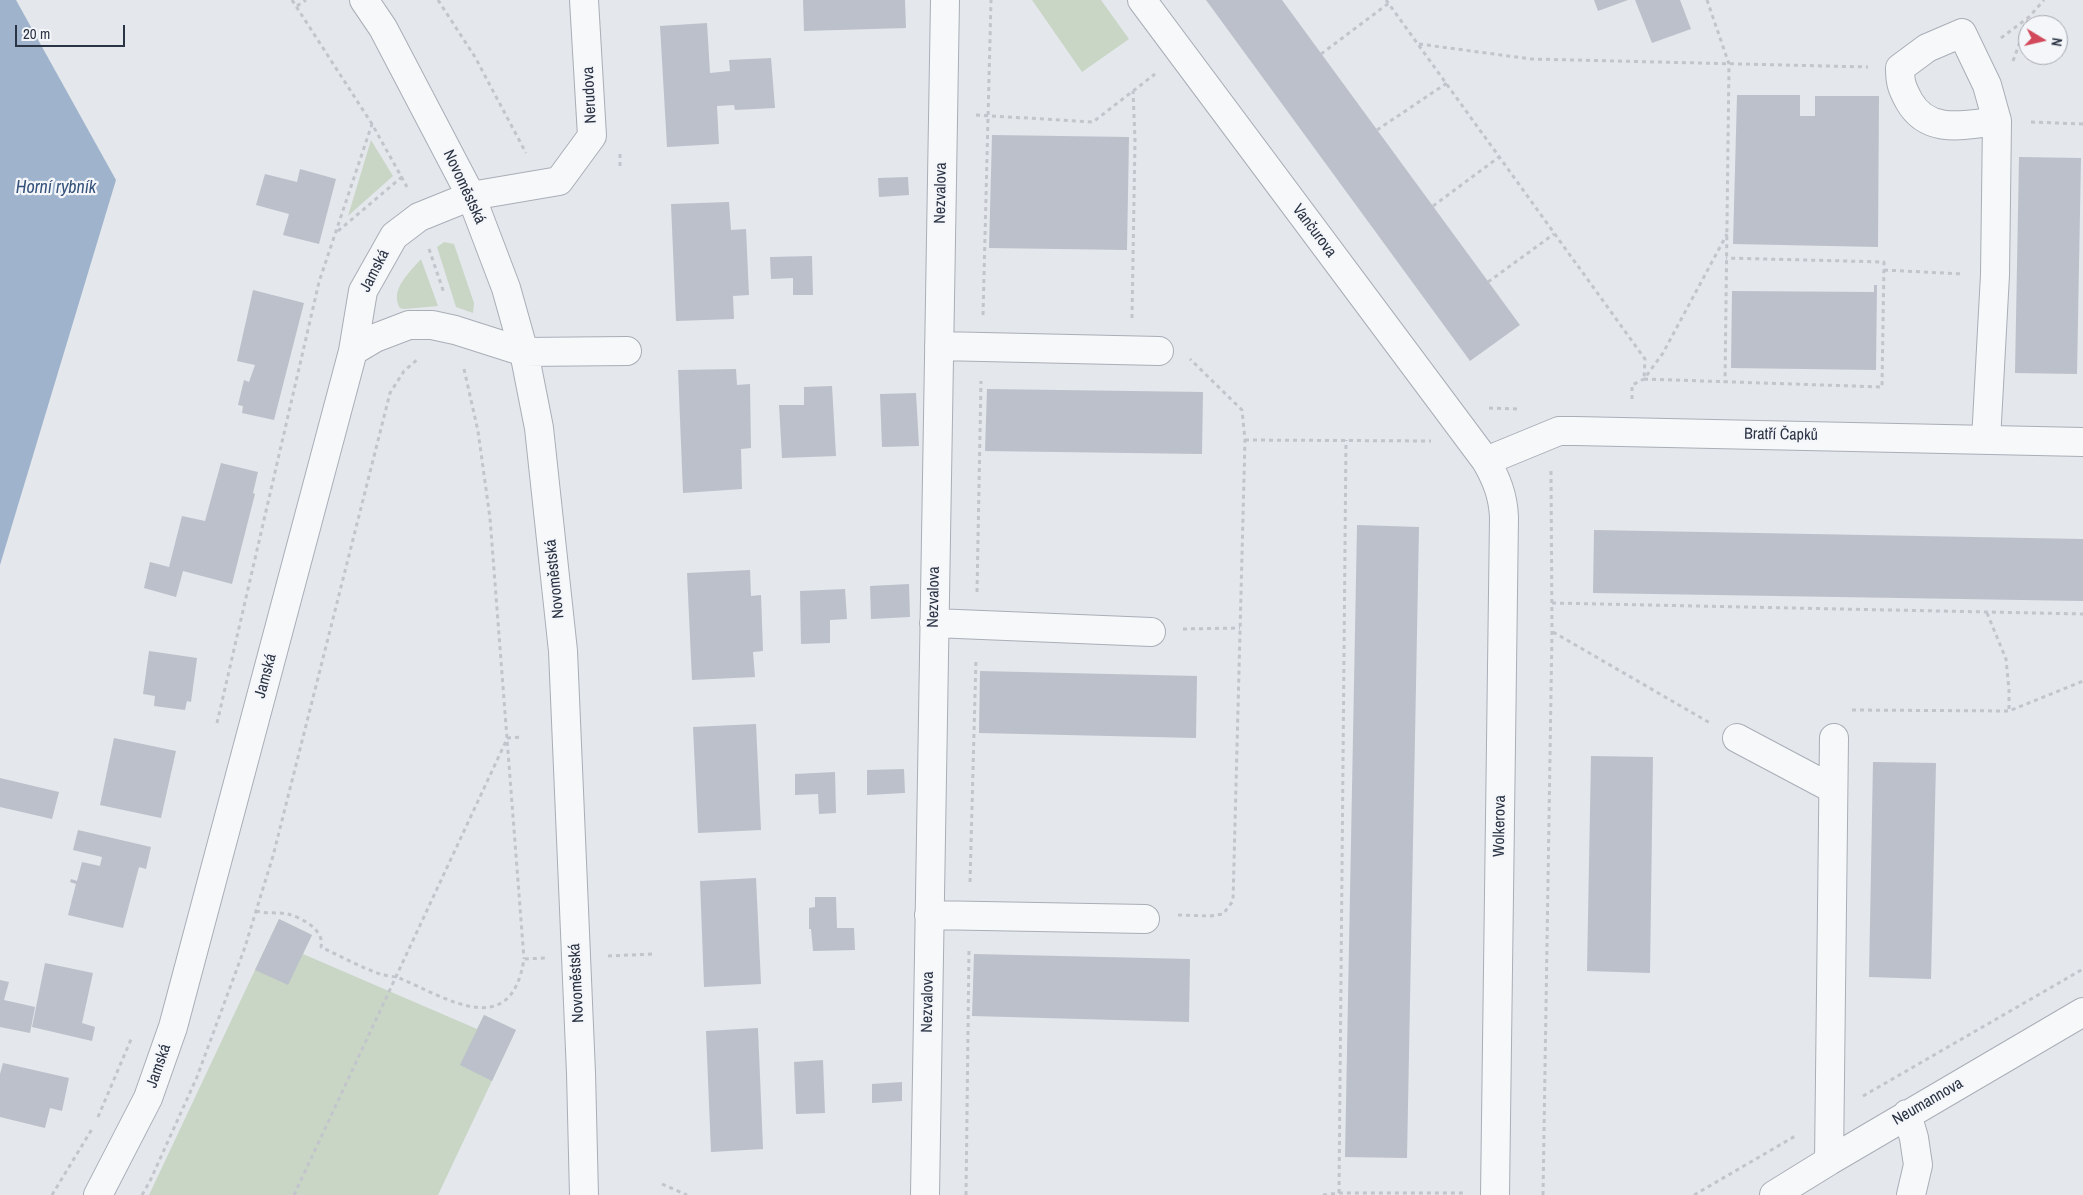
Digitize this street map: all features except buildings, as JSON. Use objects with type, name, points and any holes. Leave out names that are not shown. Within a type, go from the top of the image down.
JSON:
[{"type":"street","name":"Novoměstská","points":[[364,0],[387,36],[472,196],[506,288],[524,352],[539,428],[563,651],[582,1073],[584,1195]]},
{"type":"street","name":"Nerudova","points":[[472,196],[560,181],[592,136],[584,0]]},
{"type":"street","name":"Nezvalova","points":[[925,1195],[945,0]]},
{"type":"street","name":"Vančurova","points":[[1142,0],[1486,461]]},
{"type":"street","points":[[1986,440],[1995,275],[1997,121],[1987,85],[1962,33],[1927,48],[1900,68],[1900,85],[1912,106],[1923,118],[1936,124],[1955,126],[1997,121]]},
{"type":"street","name":"Jamská","points":[[98,1195],[148,1098],[173,1027],[353,351],[363,292],[394,236],[419,217],[472,196]]},
{"type":"street","points":[[353,351],[375,338],[409,325],[432,325],[455,330],[524,352],[627,351]]},
{"type":"street","points":[[939,346],[1159,351]]},
{"type":"street","name":"Bratří Čapků","points":[[1486,461],[1559,431],[2083,442]]},
{"type":"street","name":"Wolkerova","points":[[1486,461],[1500,488],[1504,517],[1495,1195]]},
{"type":"street","points":[[934,623],[1151,632]]},
{"type":"street","points":[[1736,738],[1834,788]]},
{"type":"street","points":[[1828,1161],[1834,738]]},
{"type":"street","points":[[929,916],[1145,918]]},
{"type":"street","name":"Neumannova","points":[[1774,1195],[1907,1114],[2083,1012]]},
{"type":"street","points":[[1907,1114],[1914,1138],[1918,1165],[1911,1195]]},
{"type":"path","points":[[256,911],[269,914],[286,914],[295,917],[311,925],[319,933],[322,940],[321,947],[381,975],[396,977],[455,1004],[482,1008],[495,1006],[507,999],[517,987],[524,959],[490,518],[478,431],[455,330],[419,217],[403,176],[372,124],[292,0]]},
{"type":"path","points":[[297,6],[306,0]]},
{"type":"path","points":[[438,0],[475,57],[542,184]]},
{"type":"path","points":[[966,1195],[976,625],[991,0]]},
{"type":"path","points":[[1707,0],[1729,64],[1724,383]]},
{"type":"path","points":[[2031,15],[2044,0]]},
{"type":"path","points":[[1321,54],[1387,2],[1645,359],[1644,379]]},
{"type":"path","points":[[1419,44],[1531,59],[1900,68]]},
{"type":"path","points":[[1377,130],[1447,83]]},
{"type":"path","points":[[988,116],[1094,122],[1133,91],[1135,140],[1132,350]]},
{"type":"path","points":[[1997,121],[2083,124]]},
{"type":"path","points":[[215,733],[310,316],[319,282],[372,124]]},
{"type":"path","points":[[1433,206],[1500,157]]},
{"type":"path","points":[[337,232],[403,176]]},
{"type":"path","points":[[1488,282],[1554,234]]},
{"type":"path","points":[[1632,403],[1632,385],[1644,379],[1663,353],[1727,234]]},
{"type":"path","points":[[1644,379],[1882,387],[1884,262],[1726,258]]},
{"type":"path","points":[[1884,270],[1995,275]]},
{"type":"path","points":[[1145,918],[1152,914],[1210,916],[1223,914],[1233,901],[1246,440],[1242,410],[1174,344],[1159,351]]},
{"type":"path","points":[[142,1195],[197,1077],[245,947],[275,847],[390,394],[404,371],[418,358]]},
{"type":"path","points":[[1482,407],[1526,409]]},
{"type":"path","points":[[1246,440],[1437,442]]},
{"type":"path","points":[[1338,1193],[1346,440]]},
{"type":"path","points":[[1543,1195],[1552,631],[1551,462]]},
{"type":"path","points":[[1552,603],[2083,614]]},
{"type":"path","points":[[1987,613],[2006,659],[2009,711]]},
{"type":"path","points":[[1151,632],[1164,629],[1240,628]]},
{"type":"path","points":[[1552,631],[1736,738]]},
{"type":"path","points":[[1834,738],[1841,710],[2009,711],[2083,681]]},
{"type":"path","points":[[507,738],[521,737]]},
{"type":"path","points":[[294,1195],[507,738]]},
{"type":"path","points":[[524,959],[652,954]]},
{"type":"path","points":[[1694,1195],[2083,968]]},
{"type":"path","points":[[52,1195],[96,1122],[134,1032]]},
{"type":"path","points":[[662,1184],[687,1195]]},
{"type":"path","points":[[1323,1195],[1338,1193],[1464,1193]]},
{"type":"green space","points":[[1032,0],[1101,0],[1129,39],[1082,72]]},
{"type":"green space","points":[[371,140],[393,176],[348,216]]},
{"type":"green space","points":[[444,242],[454,244],[474,303],[473,313],[456,307],[437,247]]},
{"type":"green space","points":[[421,259],[438,306],[400,308],[397,301],[399,288]]},
{"type":"green space","points":[[279,919],[312,935],[303,954],[477,1029],[484,1015],[516,1030],[438,1195],[149,1195]]},
{"type":"water","name":"Horní rybník","points":[[0,0],[16,0],[116,180],[0,565]]}]
